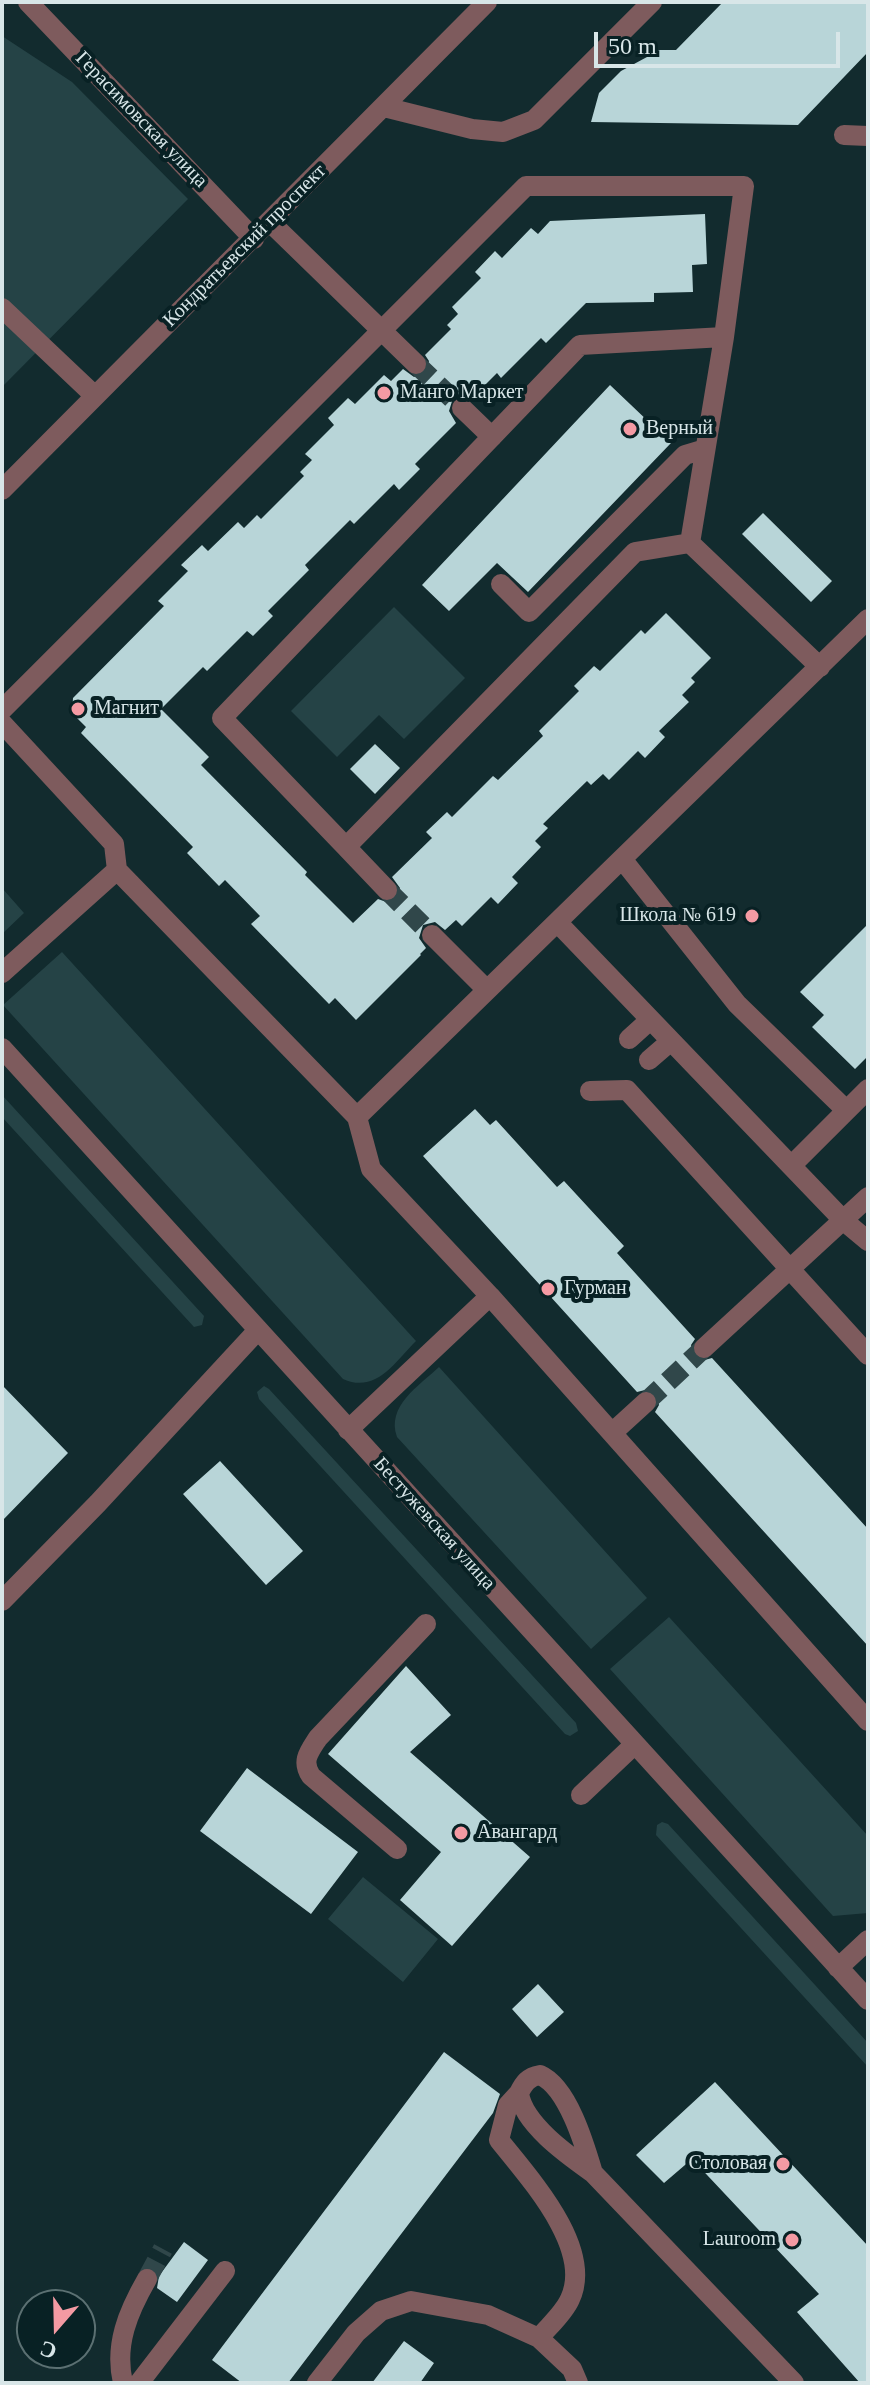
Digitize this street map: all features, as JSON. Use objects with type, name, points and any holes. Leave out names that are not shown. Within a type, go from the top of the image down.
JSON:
[{"type":"street","name":"Герасимовская улица","points":[[28,2],[254,239]]},
{"type":"street","name":"Кондратьевский проспект","points":[[2,490],[487,2]]},
{"type":"street","points":[[384,107],[472,129],[503,132],[534,120],[652,2]]},
{"type":"street","points":[[844,135],[868,136]]},
{"type":"street","points":[[2,710],[526,186],[744,186],[724,337],[690,543]]},
{"type":"street","points":[[270,222],[416,364]]},
{"type":"street","points":[[2,308],[95,396]]},
{"type":"street","points":[[387,890],[222,718],[580,345],[724,337]]},
{"type":"street","points":[[462,408],[492,437]]},
{"type":"street","points":[[501,584],[529,612],[685,455],[705,449]]},
{"type":"street","points":[[346,847],[635,552],[690,543]]},
{"type":"street","points":[[690,543],[820,667]]},
{"type":"street","points":[[357,1117],[868,619]]},
{"type":"street","points":[[2,723],[114,844],[117,870],[357,1117],[371,1169],[490,1296],[868,1721]]},
{"type":"street","points":[[622,859],[737,1004],[846,1110]]},
{"type":"street","points":[[2,973],[117,870]]},
{"type":"street","points":[[557,922],[844,1221],[868,1241]]},
{"type":"street","points":[[432,935],[487,990]]},
{"type":"street","points":[[629,1039],[650,1020]]},
{"type":"street","points":[[649,1060],[671,1041]]},
{"type":"street","name":"Бестужевская улица","points":[[2,1048],[868,2000]]},
{"type":"street","points":[[791,1166],[868,1089]]},
{"type":"street","points":[[590,1091],[627,1090],[868,1355]]},
{"type":"street","points":[[704,1348],[868,1197]]},
{"type":"street","points":[[348,1430],[490,1296]]},
{"type":"street","points":[[2,1601],[119,1481],[258,1330]]},
{"type":"street","points":[[612,1433],[646,1402]]},
{"type":"street","points":[[397,1849],[311,1776],[306,1768],[306,1758],[318,1738],[426,1624]]},
{"type":"street","points":[[581,1795],[635,1744]]},
{"type":"street","points":[[838,1968],[868,1940]]},
{"type":"street","points":[[539,2338],[570,2300],[577,2273],[570,2246],[547,2201],[499,2140],[508,2105],[531,2077],[540,2075],[555,2086],[583,2138],[593,2173]]},
{"type":"street","points":[[519,2093],[525,2113],[565,2153],[593,2173],[794,2383]]},
{"type":"street","points":[[139,2383],[225,2271]]},
{"type":"street","points":[[123,2383],[119,2344],[147,2279]]},
{"type":"street","points":[[317,2383],[356,2333],[381,2311],[411,2301],[488,2315],[539,2338],[572,2369],[578,2383]]},
{"type":"shaded area","points":[[2,36],[72,82],[188,199],[2,387]]},
{"type":"shaded area","points":[[394,607],[465,678],[404,739],[379,715],[337,757],[291,711]]},
{"type":"shaded area","points":[[2,888],[24,913],[2,934]]},
{"type":"shaded area","points":[[62,952],[416,1341],[384,1374],[365,1382],[343,1379],[3,1005]]},
{"type":"shaded area","points":[[2,1095],[204,1316],[202,1325],[194,1327],[2,1117]]},
{"type":"shaded area","points":[[439,1367],[647,1598],[591,1649],[397,1437],[395,1426],[400,1406]]},
{"type":"shaded area","points":[[264,1386],[576,1723],[578,1731],[570,1736],[565,1734],[259,1399],[257,1392]]},
{"type":"shaded area","points":[[669,1617],[868,1836],[868,1913],[833,1916],[610,1669]]},
{"type":"shaded area","points":[[662,1822],[668,1824],[868,2043],[868,2067],[656,1835],[657,1825]]},
{"type":"shaded area","points":[[363,1877],[438,1939],[403,1982],[328,1919]]},
{"type":"building","points":[[723,2],[868,2],[868,52],[798,125],[591,122],[599,93],[621,71],[660,50],[676,50]]},
{"type":"building","points":[[705,214],[707,264],[692,265],[693,292],[654,293],[654,302],[586,303],[546,343],[541,338],[501,378],[497,373],[471,399],[464,395],[453,398],[449,411],[456,423],[415,464],[420,469],[399,490],[394,484],[354,524],[350,520],[305,565],[309,570],[268,611],[273,616],[253,636],[247,631],[207,671],[203,667],[161,709],[209,757],[201,765],[353,923],[378,899],[389,903],[396,899],[400,888],[392,877],[432,838],[426,832],[447,812],[452,817],[493,776],[498,780],[543,736],[539,731],[579,691],[574,686],[594,666],[600,671],[641,630],[645,634],[666,613],[711,658],[691,678],[695,682],[682,695],[689,702],[659,731],[665,737],[645,758],[638,751],[609,780],[603,774],[591,785],[587,781],[543,824],[548,828],[535,841],[541,847],[512,877],[518,883],[498,904],[491,897],[462,926],[456,920],[445,930],[435,922],[423,925],[419,938],[426,948],[356,1020],[335,998],[329,1004],[251,924],[260,916],[225,880],[219,886],[187,853],[193,847],[81,733],[86,727],[72,713],[73,698],[164,606],[158,601],[188,571],[181,565],[202,545],[208,551],[238,522],[244,528],[257,515],[261,519],[304,476],[300,472],[312,460],[305,454],[334,425],[328,418],[348,398],[355,404],[384,375],[391,381],[403,369],[414,377],[426,372],[429,361],[425,355],[451,329],[447,325],[458,314],[452,307],[481,278],[475,272],[495,251],[502,258],[531,228],[538,234],[550,221]]},
{"type":"building","points":[[610,385],[671,443],[528,592],[497,563],[449,611],[422,585]]},
{"type":"building","points":[[763,513],[832,581],[811,602],[742,534]]},
{"type":"building","points":[[375,744],[400,768],[375,794],[350,769]]},
{"type":"building","points":[[868,924],[868,1056],[855,1069],[812,1027],[824,1015],[800,992]]},
{"type":"building","points":[[475,1109],[490,1125],[496,1120],[557,1187],[564,1181],[624,1246],[617,1253],[695,1339],[691,1345],[694,1356],[701,1361],[712,1358],[868,1529],[868,1646],[655,1412],[659,1405],[656,1394],[649,1389],[637,1392],[423,1156]]},
{"type":"building","points":[[2,1385],[68,1453],[2,1521]]},
{"type":"building","points":[[220,1461],[303,1551],[266,1585],[183,1494]]},
{"type":"building","points":[[406,1666],[451,1715],[410,1752],[530,1857],[452,1946],[400,1900],[441,1852],[328,1754]]},
{"type":"building","points":[[247,1768],[358,1852],[311,1914],[200,1831]]},
{"type":"building","points":[[538,1984],[564,2012],[537,2037],[512,2009]]},
{"type":"building","points":[[444,2052],[500,2094],[493,2113],[288,2383],[242,2383],[212,2360]]},
{"type":"building","points":[[715,2082],[868,2246],[868,2383],[860,2383],[797,2312],[819,2294],[692,2159],[664,2183],[636,2155]]},
{"type":"building","points":[[184,2242],[208,2260],[177,2302],[157,2288],[159,2276]]},
{"type":"building","points":[[404,2341],[434,2363],[420,2383],[372,2383]]},
{"type":"tunnel","points":[[416,364],[462,408]]},
{"type":"tunnel","points":[[387,890],[432,935]]},
{"type":"tunnel","points":[[646,1402],[704,1348]]},
{"type":"tunnel","points":[[147,2279],[163,2249]]},
{"type":"place","name":"Манго Маркет","points":[[384,393]]},
{"type":"place","name":"Верный","points":[[630,429]]},
{"type":"place","name":"Магнит","points":[[78,709]]},
{"type":"place","name":"Школа № 619","points":[[752,916]]},
{"type":"place","name":"Гурман","points":[[548,1289]]},
{"type":"place","name":"Авангард","points":[[461,1833]]},
{"type":"place","name":"Столовая","points":[[783,2164]]},
{"type":"place","name":"Lauroom","points":[[792,2240]]}]
